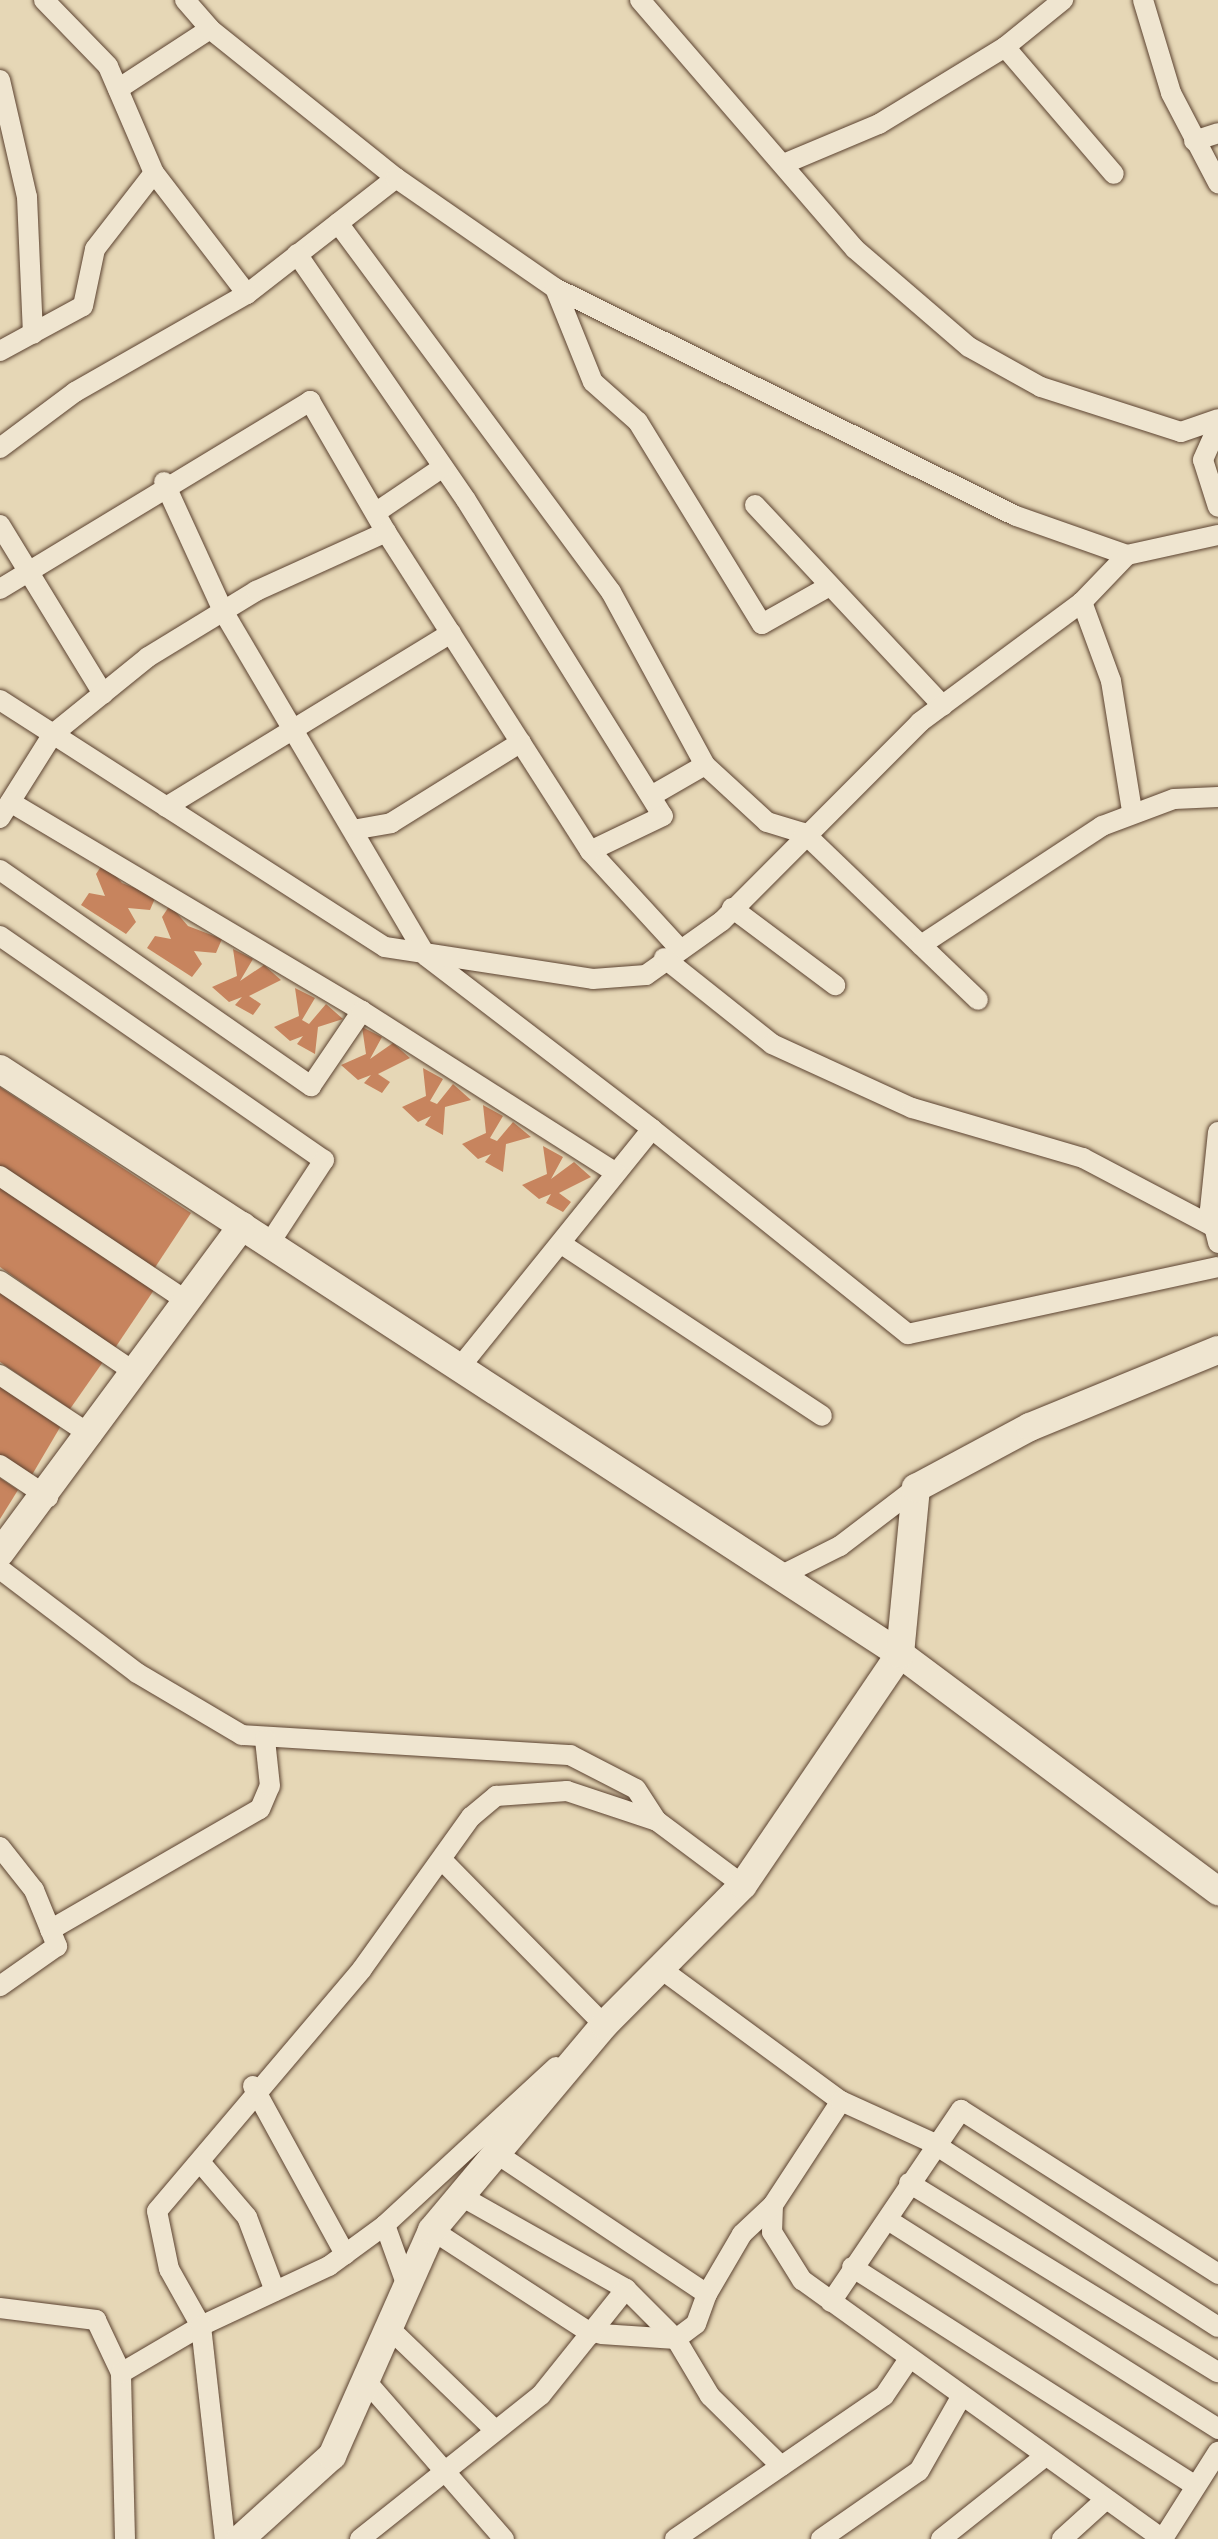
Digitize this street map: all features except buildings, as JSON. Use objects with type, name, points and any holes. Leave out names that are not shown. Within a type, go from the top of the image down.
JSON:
[{"type":"street","points":[[44,0],[108,66],[154,173],[247,294]]},
{"type":"street","points":[[185,0],[210,29],[396,178],[554,288],[1016,516],[1127,555],[1218,536]]},
{"type":"street","points":[[786,163],[879,124],[1005,47],[1062,0]]},
{"type":"street","points":[[1143,0],[1194,141],[1218,183]]},
{"type":"street","points":[[648,4],[856,248],[969,347],[1041,388],[1180,432],[1218,422]]},
{"type":"street","points":[[118,89],[210,29]]},
{"type":"street","points":[[1005,47],[1114,174]]},
{"type":"street","points":[[0,80],[28,197],[33,334]]},
{"type":"street","points":[[1194,141],[1218,134]]},
{"type":"street","points":[[0,351],[83,306],[95,249],[154,173]]},
{"type":"street","points":[[0,448],[75,392],[247,294],[396,178]]},
{"type":"street","points":[[338,223],[611,592],[704,766],[767,822],[804,832],[978,1000]]},
{"type":"street","points":[[297,254],[443,467],[663,816],[590,851]]},
{"type":"street","points":[[554,288],[592,382],[638,422],[762,624],[826,588]]},
{"type":"street","points":[[0,589],[27,567],[164,482],[310,401],[378,511],[386,532],[590,851],[671,953],[772,1044],[873,1093],[1083,1158],[1216,1236]]},
{"type":"street","points":[[1218,422],[1203,460],[1218,508]]},
{"type":"street","points":[[378,511],[443,467]]},
{"type":"street","points":[[164,482],[223,611],[358,828],[426,956],[652,1129],[908,1334],[1218,1268]]},
{"type":"street","points":[[755,505],[826,588],[943,706]]},
{"type":"street","points":[[0,525],[103,694]]},
{"type":"street","points":[[386,532],[223,611],[103,694],[53,734],[5,810],[362,1010],[616,1173]]},
{"type":"street","points":[[0,700],[386,947],[593,979],[646,976],[732,908],[804,832],[943,706],[1082,602],[1127,555]]},
{"type":"street","points":[[1082,602],[1111,681],[1132,811]]},
{"type":"street","points":[[166,807],[292,723],[451,633]]},
{"type":"street","points":[[358,828],[391,823],[521,742]]},
{"type":"street","points":[[651,796],[704,766]]},
{"type":"street","points":[[921,945],[1132,811],[1218,796]]},
{"type":"street","points":[[0,870],[311,1086],[362,1010]]},
{"type":"street","points":[[732,908],[835,985]]},
{"type":"street","points":[[0,936],[324,1160],[269,1244]]},
{"type":"street","points":[[0,1069],[900,1654],[1218,1892]]},
{"type":"street","points":[[459,1368],[563,1245],[652,1129]]},
{"type":"street","points":[[1216,1236],[1214,1175],[1218,1132]]},
{"type":"street","points":[[0,1176],[188,1302]]},
{"type":"street","points":[[0,1554],[48,1497],[242,1226]]},
{"type":"street","points":[[563,1245],[822,1416]]},
{"type":"street","points":[[0,1280],[136,1372]]},
{"type":"street","points":[[780,1576],[840,1546],[916,1488],[1030,1426],[1216,1355]]},
{"type":"street","points":[[0,1375],[92,1436]]},
{"type":"street","points":[[0,1465],[48,1497]]},
{"type":"street","points":[[122,2372],[201,2326],[345,2254],[385,2226],[604,2025],[743,1886],[900,1654],[916,1488]]},
{"type":"street","points":[[0,1569],[198,1712],[265,1739],[312,1734],[570,1755],[636,1788],[657,1821]]},
{"type":"street","points":[[50,1930],[260,1810],[270,1786],[265,1739]]},
{"type":"street","points":[[226,2539],[201,2326],[169,2269],[157,2211],[200,2162],[254,2086],[362,1969],[496,1796],[567,1790],[657,1821],[743,1886]]},
{"type":"street","points":[[0,1847],[57,1946],[0,1986]]},
{"type":"street","points":[[443,1860],[604,2025]]},
{"type":"street","points":[[661,1969],[841,2102],[931,2142],[1218,2327]]},
{"type":"street","points":[[240,2539],[332,2456],[432,2230],[604,2025]]},
{"type":"street","points":[[254,2086],[345,2254]]},
{"type":"street","points":[[432,2230],[596,2334],[676,2338],[696,2324],[742,2234],[773,2206],[841,2102]]},
{"type":"street","points":[[830,2302],[888,2220],[931,2142],[962,2110],[989,2120],[1218,2274]]},
{"type":"street","points":[[497,2154],[708,2294]]},
{"type":"street","points":[[200,2162],[247,2217],[276,2290]]},
{"type":"street","points":[[908,2183],[1218,2372]]},
{"type":"street","points":[[461,2196],[626,2290],[676,2338],[710,2396],[782,2466]]},
{"type":"street","points":[[773,2206],[772,2232],[802,2280],[1104,2501],[1164,2538],[1218,2452]]},
{"type":"street","points":[[888,2220],[1218,2429]]},
{"type":"street","points":[[385,2226],[407,2286]]},
{"type":"street","points":[[852,2267],[1194,2485]]},
{"type":"street","points":[[360,2539],[495,2430],[596,2334],[626,2290]]},
{"type":"street","points":[[0,2308],[96,2320],[122,2372],[124,2539]]},
{"type":"street","points":[[389,2328],[495,2430]]},
{"type":"street","points":[[674,2539],[884,2396],[910,2359]]},
{"type":"street","points":[[366,2381],[499,2537]]},
{"type":"street","points":[[821,2539],[918,2471],[960,2397]]},
{"type":"street","points":[[941,2539],[1044,2458]]},
{"type":"street","points":[[1062,2539],[1104,2501]]}]
